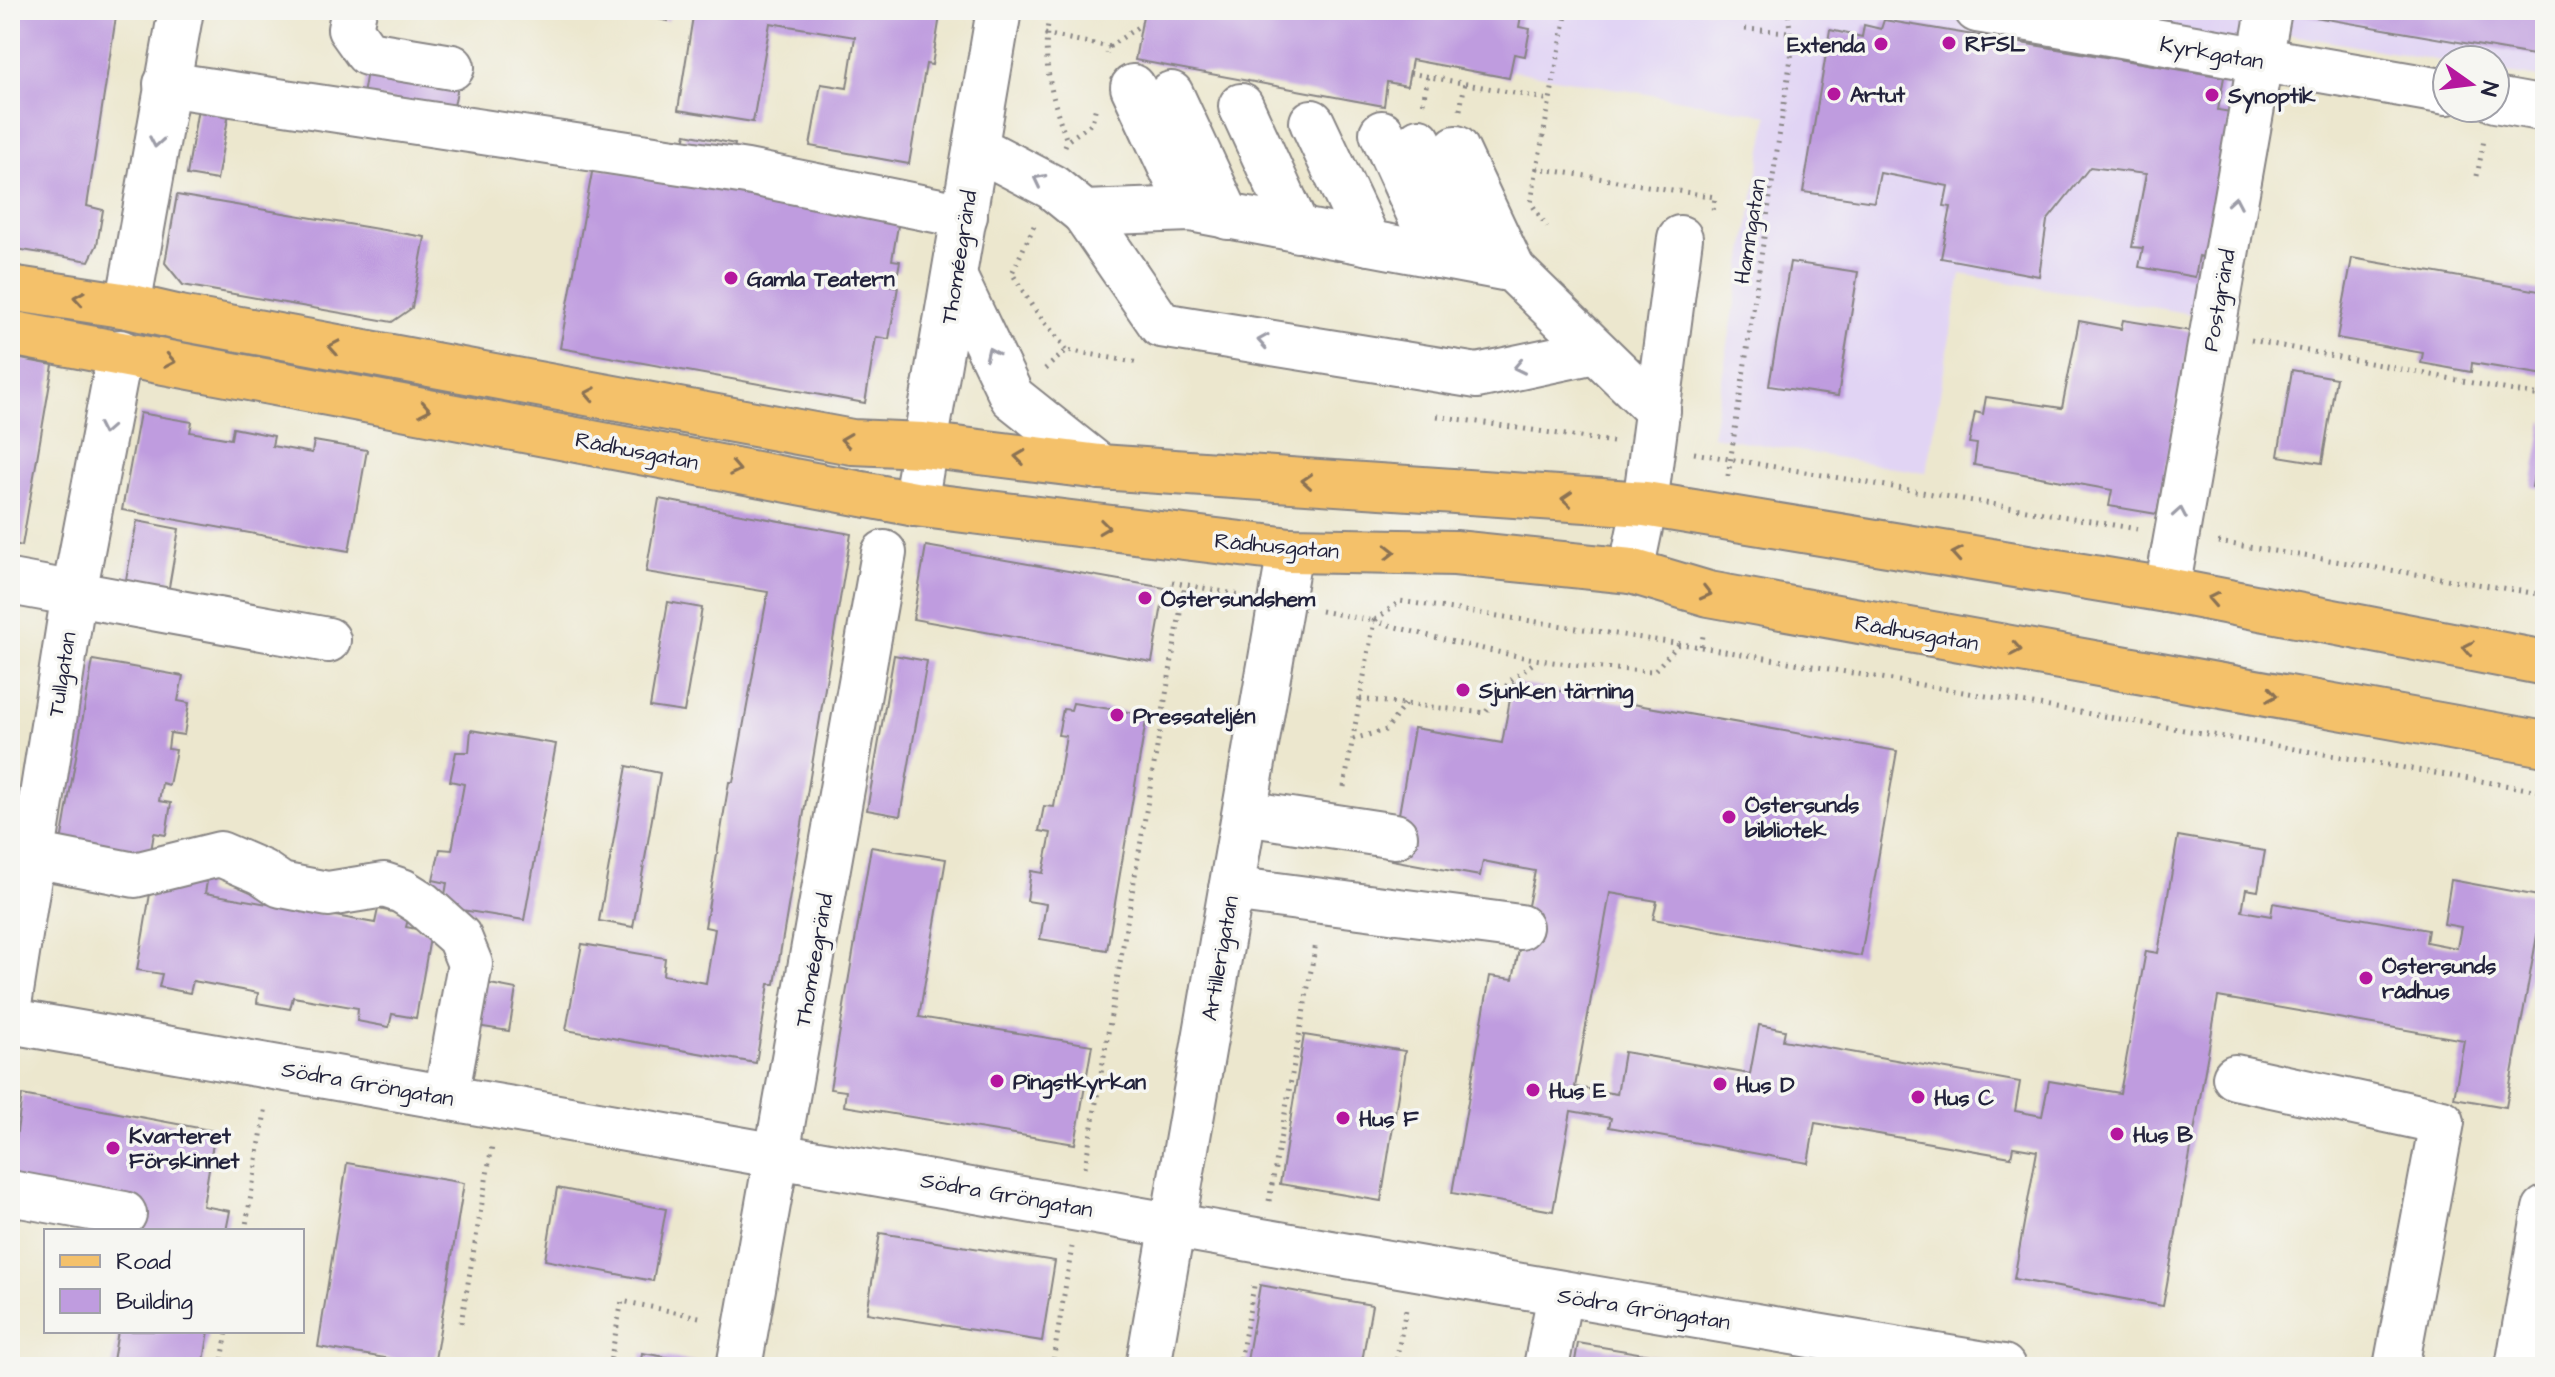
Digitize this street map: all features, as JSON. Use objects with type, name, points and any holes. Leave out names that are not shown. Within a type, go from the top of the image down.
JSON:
[{"type":"main road","name":"Rådhusgatan","points":[[10,288],[128,306],[852,442],[923,445],[1100,467],[1645,504],[2167,590],[2545,663]]},
{"type":"main road","name":"Rådhusgatan","points":[[10,333],[915,504],[1290,550],[1455,553],[1631,571],[1709,594],[2545,744]]},
{"type":"street","points":[[128,306],[181,10]]},
{"type":"street","points":[[354,10],[350,29],[367,53],[452,67]]},
{"type":"street","name":"Thoméegränd","points":[[915,504],[923,445],[934,408],[999,10]]},
{"type":"street","name":"Kyrkgatan","points":[[1977,10],[2431,89]]},
{"type":"street","name":"Postgränd","points":[[2167,590],[2269,10]]},
{"type":"street","points":[[166,84],[747,172],[965,216]]},
{"type":"street","points":[[2511,103],[2545,109]]},
{"type":"street","points":[[1319,117],[1351,240]]},
{"type":"street","points":[[1319,117],[1351,240]]},
{"type":"street","points":[[1319,117],[1351,240]]},
{"type":"street","points":[[1319,117],[1351,240]]},
{"type":"street","points":[[1319,117],[1351,240]]},
{"type":"street","points":[[977,148],[1052,187],[1084,213],[1161,325],[1477,376],[1595,351]]},
{"type":"street","points":[[1084,213],[1351,240],[1595,351],[1655,430]]},
{"type":"street","points":[[1631,571],[1645,504],[1680,242]]},
{"type":"street","points":[[955,278],[1012,397],[1100,467]]},
{"type":"street","name":"Tullgatan","points":[[10,998],[74,593],[120,352]]},
{"type":"street","name":"Artillerigatan","points":[[1148,1367],[1290,550]]},
{"type":"street","name":"Thoméegränd","points":[[743,1347],[884,553]]},
{"type":"street","points":[[10,582],[328,640]]},
{"type":"street","points":[[1245,813],[1395,836]]},
{"type":"street","points":[[33,855],[135,875],[220,854],[262,872],[281,885],[328,894],[384,885],[411,897],[459,937],[470,964],[446,1097]]},
{"type":"street","points":[[1231,889],[1520,927]]},
{"type":"street","name":"Södra Gröngatan","points":[[10,1021],[1078,1206],[1173,1227],[1414,1269],[2003,1367]]},
{"type":"street","points":[[2235,1077],[2442,1122],[2396,1367]]},
{"type":"street","points":[[10,1193],[124,1214]]},
{"type":"street","points":[[2518,1367],[2545,1209]]},
{"type":"street","points":[[1546,1367],[1560,1294]]},
{"type":"path","points":[[1051,10],[1045,34],[1052,100],[1067,141]]},
{"type":"path","points":[[1547,227],[1531,203],[1567,10]]},
{"type":"path","name":"Hamngatan","points":[[1730,457],[1792,51],[1788,10]]},
{"type":"path","points":[[1109,47],[1142,24]]},
{"type":"path","points":[[1745,29],[1790,32]]},
{"type":"path","points":[[1410,73],[1550,100]]},
{"type":"path","points":[[1319,117],[1428,76]]},
{"type":"path","points":[[1319,117],[1465,83]]},
{"type":"path","points":[[1537,168],[1715,197],[1707,248],[1680,242]]},
{"type":"path","points":[[2238,337],[2545,397]]},
{"type":"path","points":[[1012,397],[1067,350],[1145,364]]},
{"type":"path","points":[[1426,414],[1655,430],[1730,457],[2148,531]]},
{"type":"path","points":[[2204,540],[2545,595]]},
{"type":"path","points":[[1052,1367],[1185,584]]},
{"type":"path","points":[[1337,827],[1374,621],[1535,662],[1594,669],[1654,671],[1680,643]]},
{"type":"path","points":[[1701,647],[2545,792]]},
{"type":"path","points":[[1360,699],[1485,713],[1511,680],[1535,662]]},
{"type":"path","points":[[1353,739],[1386,730],[1405,704]]},
{"type":"path","points":[[1239,1367],[1323,901]]},
{"type":"path","points":[[245,1229],[273,1066]]},
{"type":"path","points":[[461,1323],[499,1106]]},
{"type":"path","points":[[1395,1367],[1414,1269]]},
{"type":"path","points":[[609,1367],[622,1301],[743,1347]]},
{"type":"path","points":[[221,1367],[227,1333]]},
{"type":"shaded area","points":[[1164,10],[2545,10],[2545,79],[2511,74],[2511,44],[2431,44],[2431,59],[2253,28],[2203,316],[1961,274],[1926,473],[1712,436],[1768,115]]},
{"type":"building","points":[[10,10],[117,10],[87,206],[103,210],[97,245],[89,261],[10,248]]},
{"type":"building","points":[[614,10],[670,10],[668,21]]},
{"type":"building","points":[[694,10],[941,10],[932,65],[926,64],[909,164],[810,146],[821,84],[847,88],[855,37],[770,23],[753,122],[678,110]]},
{"type":"building","points":[[1144,10],[1522,10],[1519,27],[1530,29],[1525,56],[1514,54],[1509,78],[1412,60],[1407,86],[1387,82],[1384,106],[1135,60]]},
{"type":"building","points":[[2545,10],[2545,57],[2511,51],[2511,44],[2470,44],[2286,12]]},
{"type":"building","points":[[1884,20],[2224,77],[2218,110],[2231,112],[2207,258],[2199,256],[2195,277],[2139,267],[2143,248],[2132,247],[2146,174],[2090,167],[2047,221],[2039,276],[1941,258],[1951,207],[1944,206],[1948,186],[1880,173],[1874,202],[1803,192],[1830,30],[1862,37],[1864,25],[1881,29]]},
{"type":"building","points":[[368,65],[459,81],[453,111],[363,95]]},
{"type":"building","points":[[198,108],[229,113],[217,180],[187,175]]},
{"type":"building","points":[[686,134],[735,144],[731,164],[681,154]]},
{"type":"building","name":"Gamla Teatern","points":[[593,167],[899,220],[892,260],[900,261],[898,272],[890,270],[888,285],[898,287],[889,339],[876,337],[865,403],[560,348]]},
{"type":"building","points":[[177,195],[425,237],[412,308],[392,322],[183,285],[165,263]]},
{"type":"building","points":[[2352,258],[2545,292],[2545,375],[2472,363],[2471,372],[2421,363],[2423,353],[2337,338]]},
{"type":"building","points":[[1790,262],[1858,272],[1838,396],[1769,386]]},
{"type":"building","points":[[2123,320],[2191,331],[2157,514],[2109,506],[2112,490],[1974,465],[1977,444],[1969,443],[1975,412],[1983,414],[1986,397],[2062,408],[2079,321],[2121,329]]},
{"type":"building","points":[[10,357],[53,365],[22,546],[10,543]]},
{"type":"building","points":[[2292,370],[2336,378],[2322,463],[2278,456]]},
{"type":"building","points":[[140,413],[192,422],[190,432],[231,439],[233,428],[274,436],[272,446],[312,453],[314,441],[367,450],[349,551],[122,510]]},
{"type":"building","points":[[2545,421],[2545,489],[2532,487]]},
{"type":"building","points":[[659,499],[851,534],[775,984],[769,984],[756,1063],[566,1030],[582,944],[665,958],[663,975],[706,983],[715,929],[705,927],[729,782],[733,782],[768,592],[646,572]]},
{"type":"building","points":[[137,521],[179,529],[168,593],[125,585]]},
{"type":"building","points":[[926,546],[1165,588],[1152,662],[913,619]]},
{"type":"building","points":[[668,602],[702,608],[684,712],[650,707]]},
{"type":"building","points":[[894,655],[927,661],[900,816],[867,810]]},
{"type":"building","points":[[93,660],[183,676],[178,701],[189,703],[184,735],[170,733],[168,749],[176,750],[169,785],[162,783],[159,801],[171,803],[166,835],[154,833],[150,857],[61,842]]},
{"type":"building","points":[[1513,683],[1897,751],[1861,956],[1653,919],[1657,901],[1610,893],[1575,1087],[1617,1094],[1624,1052],[1750,1074],[1759,1025],[1785,1030],[1783,1040],[2020,1082],[2015,1111],[2042,1116],[2049,1081],[2120,1093],[2146,951],[2158,953],[2178,836],[2265,851],[2258,891],[2246,889],[2242,911],[2271,916],[2273,903],[2428,930],[2426,942],[2457,948],[2461,927],[2444,924],[2451,880],[2544,897],[2506,1107],[2454,1098],[2464,1040],[2218,997],[2163,1306],[2014,1279],[2037,1151],[2013,1147],[2011,1157],[1815,1123],[1808,1163],[1609,1127],[1611,1118],[1571,1111],[1553,1211],[1452,1193],[1490,976],[1513,979],[1535,871],[1483,861],[1480,876],[1391,860],[1414,728],[1502,743]]},
{"type":"building","points":[[1073,703],[1147,715],[1107,950],[1040,939],[1046,904],[1027,901],[1031,871],[1043,873],[1051,833],[1039,831],[1044,806],[1054,807],[1066,736],[1058,735],[1063,709],[1071,710]]},
{"type":"building","points":[[471,730],[556,744],[524,920],[443,907],[447,883],[433,880],[440,849],[452,850],[464,784],[450,781],[456,752],[469,752]]},
{"type":"building","points":[[627,766],[660,773],[633,927],[599,921]]},
{"type":"building","points":[[871,847],[946,859],[919,1017],[1092,1045],[1075,1144],[844,1106],[846,1091],[830,1089]]},
{"type":"building","points":[[181,877],[207,882],[205,893],[375,923],[378,909],[409,915],[406,927],[431,932],[416,1018],[392,1014],[389,1027],[357,1021],[358,1008],[293,997],[290,1009],[257,1003],[258,993],[193,981],[190,993],[159,987],[162,974],[137,970],[152,882]]},
{"type":"building","points":[[485,983],[516,989],[509,1031],[477,1026]]},
{"type":"building","name":"Hus F","points":[[1304,1035],[1405,1051],[1381,1201],[1280,1184]]},
{"type":"building","name":"Kvarteret Förskinnet","points":[[22,1095],[215,1131],[203,1206],[230,1211],[226,1229],[131,1229],[10,1182]]},
{"type":"building","points":[[347,1163],[464,1183],[434,1366],[318,1347]]},
{"type":"building","points":[[557,1188],[666,1209],[653,1281],[545,1260]]},
{"type":"building","points":[[880,1233],[1055,1261],[1042,1341],[867,1313]]},
{"type":"building","points":[[1260,1285],[1372,1305],[1361,1367],[1246,1367]]},
{"type":"building","points":[[118,1333],[209,1333],[203,1367],[112,1367]]},
{"type":"building","points":[[1578,1343],[1710,1365],[1710,1367],[1574,1367]]},
{"type":"building","points":[[642,1353],[714,1365],[714,1367],[640,1367]]},
{"type":"place","name":"RFSL","points":[[1949,43]]},
{"type":"place","name":"Extenda","points":[[1881,44]]},
{"type":"place","name":"Artut","points":[[1834,94]]},
{"type":"place","name":"Synoptik","points":[[2212,95]]},
{"type":"place","name":"Gamla Teatern","points":[[731,278]]},
{"type":"place","name":"Östersundshem","points":[[1145,598]]},
{"type":"place","name":"Sjunken tärning","points":[[1463,690]]},
{"type":"place","name":"Pressateljén","points":[[1117,715]]},
{"type":"place","name":"Östersunds bibliotek","points":[[1729,817]]},
{"type":"place","name":"Östersunds rådhus","points":[[2366,978]]},
{"type":"place","name":"Pingstkyrkan","points":[[997,1081]]},
{"type":"place","name":"Hus D","points":[[1720,1084]]},
{"type":"place","name":"Hus E","points":[[1533,1090]]},
{"type":"place","name":"Hus C","points":[[1918,1097]]},
{"type":"place","name":"Hus F","points":[[1343,1118]]},
{"type":"place","name":"Hus B","points":[[2117,1134]]},
{"type":"place","name":"Kvarteret Förskinnet","points":[[113,1148]]}]
